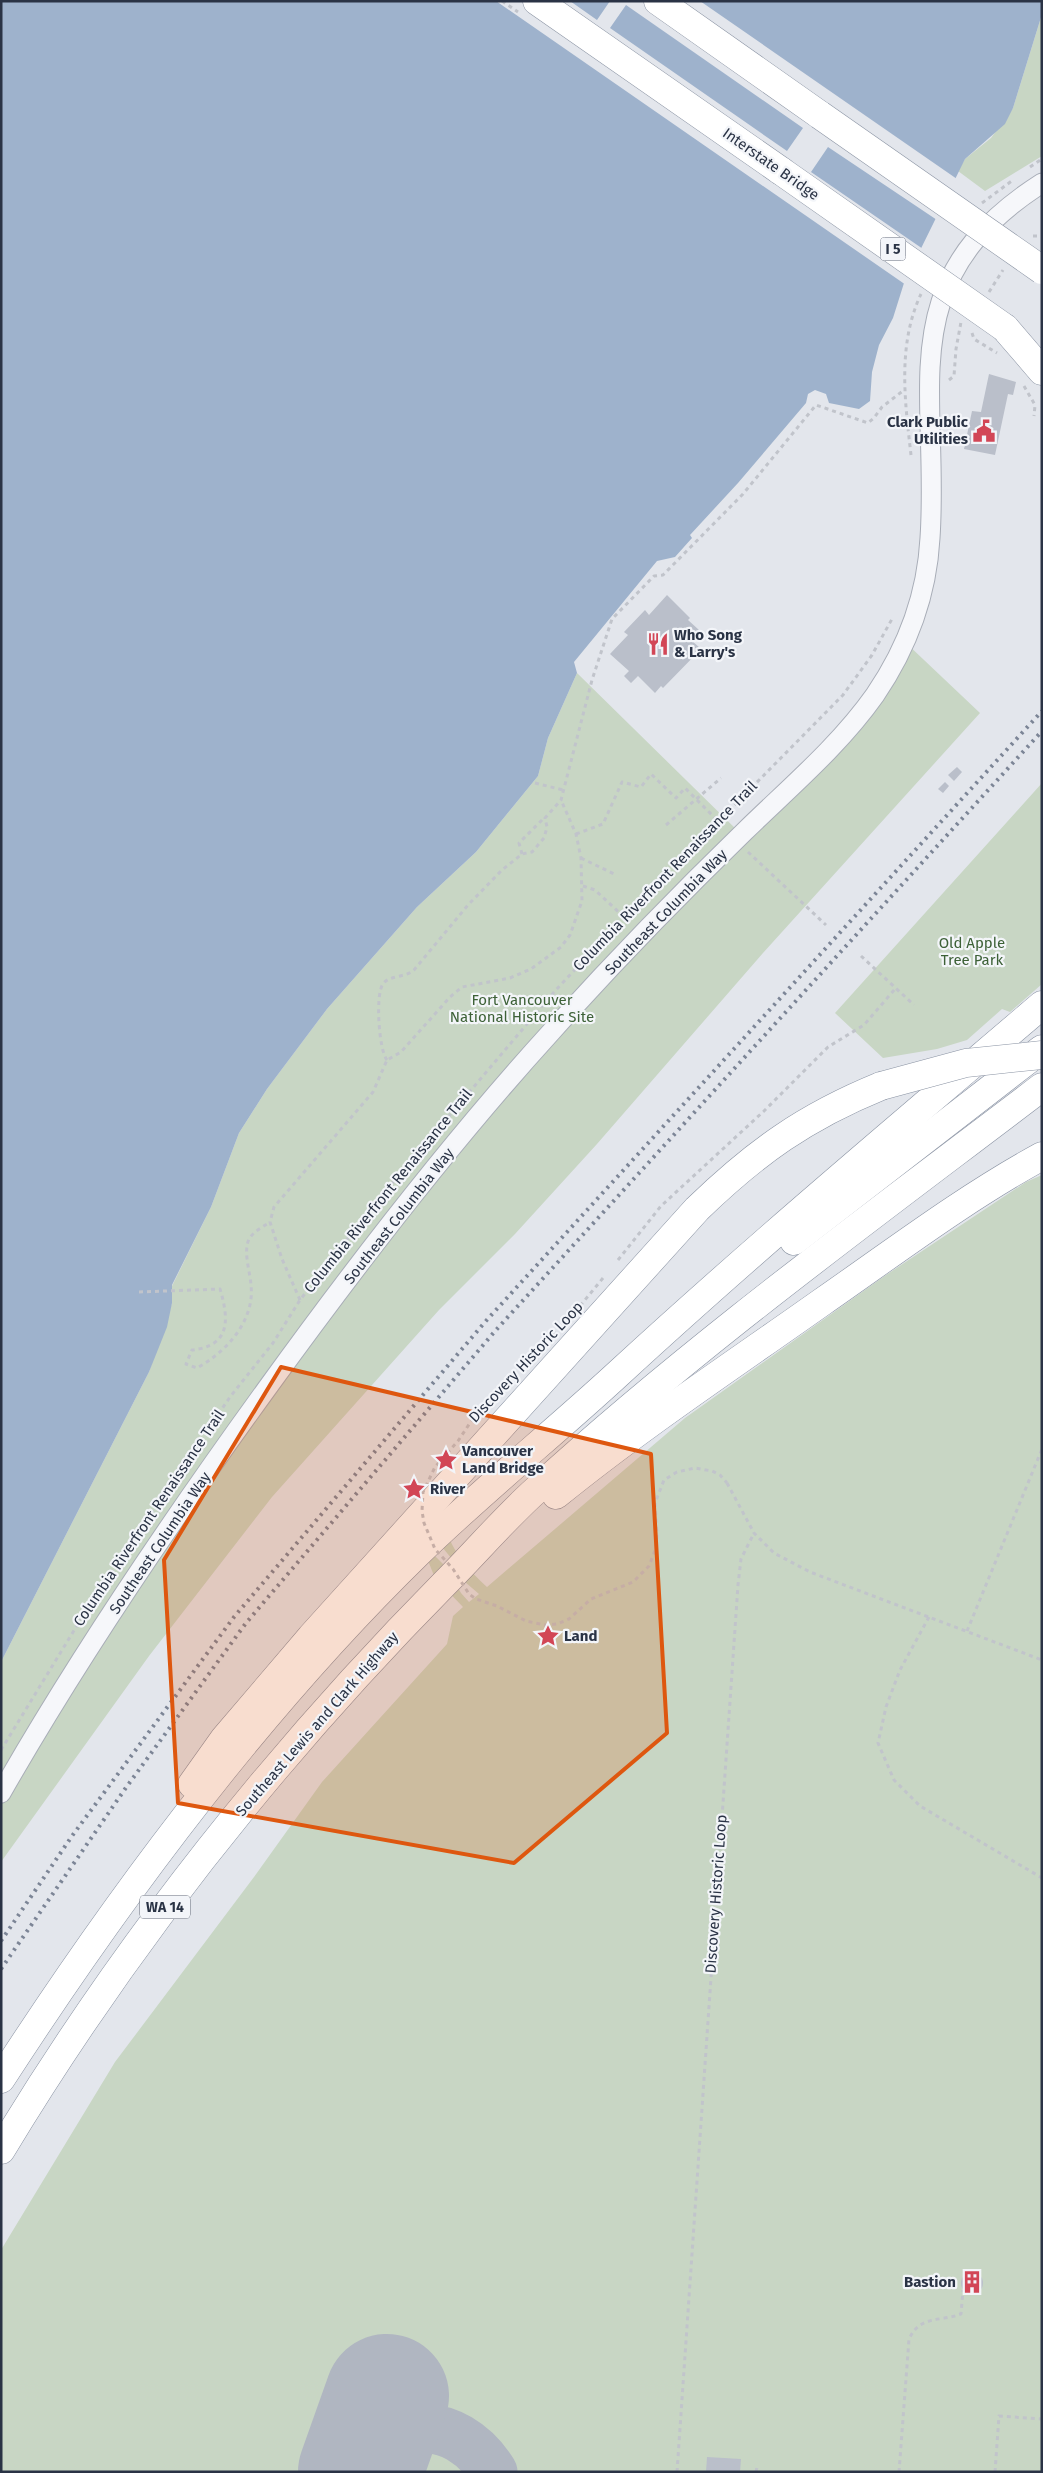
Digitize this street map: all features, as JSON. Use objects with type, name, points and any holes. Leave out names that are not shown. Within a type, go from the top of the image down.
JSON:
[{"type":"highway","name":"Interstate Bridge","points":[[537,1],[1005,328]]},
{"type":"highway","points":[[658,1],[1042,270]]},
{"type":"highway","name":"I 5","points":[[1005,328],[1042,356]]},
{"type":"highway","points":[[1005,328],[1042,371]]},
{"type":"highway","points":[[156,1857],[269,1716],[371,1601],[467,1508],[619,1373],[692,1305],[1042,1005]]},
{"type":"highway","points":[[619,1373],[1042,1049]]},
{"type":"highway","points":[[156,1857],[186,1794],[224,1740],[349,1594],[505,1424],[677,1230],[737,1171],[779,1139],[829,1109],[881,1086],[929,1071],[966,1063],[1042,1055]]},
{"type":"highway","points":[[452,1576],[532,1494],[667,1376],[1042,1087]]},
{"type":"highway","points":[[452,1576],[631,1438],[969,1200],[1042,1156]]},
{"type":"highway","name":"Southeast Lewis and Clark Highway","points":[[1,2150],[64,2049],[107,1986],[221,1833],[306,1731],[452,1576]]},
{"type":"highway","name":"WA 14","points":[[1,2079],[76,1966],[156,1857]]},
{"type":"street","name":"Southeast Columbia Way","points":[[1,1793],[98,1635],[172,1522],[308,1332],[449,1152],[549,1034],[656,919],[830,747],[874,695],[905,642],[912,626],[924,583],[930,541],[929,357],[938,310],[946,286],[961,258],[985,228],[1010,206],[1042,183]]},
{"type":"path","points":[[1028,169],[1042,159]]},
{"type":"path","points":[[978,206],[1020,174]]},
{"type":"path","points":[[911,464],[904,389],[906,346],[915,308],[923,291]]},
{"type":"path","points":[[522,854],[519,843],[545,818],[560,800],[592,680],[612,619],[654,576],[663,576],[744,494],[816,405],[868,423],[882,407],[888,405],[904,389]]},
{"type":"path","name":"Columbia Riverfront Renaissance Trail","points":[[1,1750],[92,1601],[230,1396],[273,1343],[300,1300],[418,1150],[496,1062],[555,991],[624,916],[843,695],[872,655],[894,612]]},
{"type":"path","points":[[576,834],[603,824],[622,782],[641,787],[651,774],[676,798],[685,788],[718,820],[735,840],[826,925]]},
{"type":"path","points":[[666,825],[721,778]]},
{"type":"path","points":[[535,783],[563,790]]},
{"type":"path","points":[[300,1300],[282,1259],[270,1222],[274,1207],[373,1092],[387,1060],[401,1052],[450,997],[462,987],[510,978],[531,969],[561,947],[570,935],[578,918],[583,886],[581,858],[576,834],[560,800]]},
{"type":"path","points":[[387,1060],[383,1056],[380,1038],[380,994],[383,983],[389,979],[408,975],[414,970],[468,905],[502,870],[522,854],[532,852],[544,838],[545,818]]},
{"type":"path","points":[[581,858],[614,874]]},
{"type":"path","points":[[583,886],[595,890],[624,916]]},
{"type":"path","points":[[861,956],[914,1005]]},
{"type":"path","points":[[615,1264],[661,1206],[764,1111],[828,1047],[864,1025],[895,989]]},
{"type":"path","points":[[139,1292],[220,1289],[226,1309],[226,1324],[221,1339],[204,1349],[192,1350],[186,1364],[197,1368],[214,1358],[230,1343],[242,1323],[250,1304],[252,1288],[247,1251],[249,1239],[255,1231],[270,1222]]},
{"type":"path","name":"Discovery Historic Loop","points":[[609,1271],[566,1323],[534,1349],[497,1397],[476,1414],[458,1441],[435,1467],[423,1492],[422,1511],[424,1523],[436,1549],[453,1569],[468,1594],[526,1621],[545,1625],[556,1624],[569,1619],[591,1599],[633,1582],[649,1566],[656,1548],[658,1535],[655,1503],[664,1480],[677,1472],[695,1468],[720,1475],[727,1483],[754,1533],[774,1553],[810,1572],[1042,1660]]},
{"type":"path","points":[[967,1631],[1042,1449]]},
{"type":"path","name":"Discovery Historic Loop","points":[[677,2472],[738,1585],[742,1559],[754,1533]]},
{"type":"path","points":[[929,1617],[900,1670],[886,1707],[878,1743],[894,1780],[920,1806],[1042,1878]]},
{"type":"path","points":[[900,2472],[909,2339],[912,2332],[921,2323],[961,2314],[963,2290]]},
{"type":"path","points":[[995,2472],[999,2416],[1042,2419]]},
{"type":"highlighted area","points":[[281,1367],[651,1454],[667,1733],[514,1863],[178,1803],[164,1560]]},
{"type":"green space","points":[[1042,14],[1042,156],[985,191],[958,171],[965,159],[991,138],[1013,108]]},
{"type":"green space","name":"Fort Vancouver National Historic Site","points":[[905,642],[980,713],[763,953],[597,1144],[515,1234],[439,1310],[272,1497],[149,1656],[1,1862],[1,1662],[149,1372],[172,1303],[172,1286],[211,1207],[239,1133],[267,1089],[327,1009],[417,907],[476,852],[538,776],[548,738],[577,673],[741,834],[830,747]]},
{"type":"green space","name":"Old Apple Tree Park","points":[[1042,783],[1042,984],[1010,1012],[1002,1009],[967,1040],[937,1049],[883,1058],[835,1013]]},
{"type":"green space","points":[[1042,1175],[1042,2472],[504,2472],[494,2453],[471,2432],[461,2426],[420,2413],[407,2403],[367,2387],[335,2472],[1,2472],[1,2250],[115,2062],[254,1877],[322,1782],[447,1644],[453,1616],[463,1607],[435,1578],[420,1541],[446,1567],[461,1593],[469,1602],[479,1594],[465,1582],[456,1564],[438,1542],[431,1493],[440,1471],[457,1455],[444,1504],[446,1528],[455,1550],[470,1570],[487,1587],[685,1418],[886,1275],[1026,1182]]},
{"type":"green space","points":[[424,2443],[456,2453],[476,2472],[388,2472],[405,2450]]},
{"type":"water","points":[[1,1],[1042,1],[1042,14],[1013,108],[1005,124],[965,159],[904,283],[893,318],[879,345],[872,372],[870,401],[859,409],[829,403],[826,394],[815,390],[808,394],[806,403],[738,483],[690,535],[692,538],[675,557],[657,561],[574,662],[577,673],[548,738],[538,776],[476,852],[417,907],[327,1009],[267,1089],[239,1133],[211,1207],[172,1285],[172,1303],[167,1327],[149,1372],[1,1662]]},
{"type":"pier","points":[[496,1],[570,1],[597,20],[610,1],[700,1],[957,179],[937,220],[828,147],[811,172],[923,249],[906,285]],"holes":[[[626,5],[803,128],[787,151],[610,28]]]},
{"type":"building","name":"Clark Public Utilities","points":[[989,374],[1016,382],[1013,395],[1008,394],[995,455],[964,449],[972,411],[981,412]]},
{"type":"building","name":"Who Song & Larry's","points":[[667,595],[699,630],[690,639],[701,649],[663,688],[661,686],[655,693],[638,676],[631,683],[624,676],[629,671],[610,654],[628,635],[624,632],[645,610],[649,615]]},
{"type":"building","points":[[957,767],[962,772],[954,781],[948,775]]},
{"type":"building","points":[[945,782],[949,786],[943,793],[938,789]]},
{"type":"building","name":"Bastion","points":[[972,2272],[980,2275],[983,2283],[980,2291],[972,2294],[964,2291],[961,2283],[964,2275]]},
{"type":"building","points":[[707,2457],[741,2459],[740,2472],[706,2472]]},
{"type":"taxiway","points":[[368,2452],[413,2431],[437,2430],[449,2433],[469,2445],[493,2472]]},
{"type":"runway","points":[[360,2472],[387,2396]]},
{"type":"railway","points":[[1,1941],[72,1836],[234,1617],[485,1322],[1042,711]]},
{"type":"railway","points":[[1,1969],[125,1789],[246,1623],[496,1330],[1042,731]]},
{"type":"place","name":"Clark Public Utilities","points":[[984,431]]},
{"type":"place","name":"Who Song & Larry's","points":[[658,644]]},
{"type":"place","name":"Vancouver Land Bridge","points":[[446,1460]]},
{"type":"place","name":"River","points":[[414,1489]]},
{"type":"place","name":"Land","points":[[548,1636]]},
{"type":"place","name":"Bastion","points":[[972,2282]]}]
